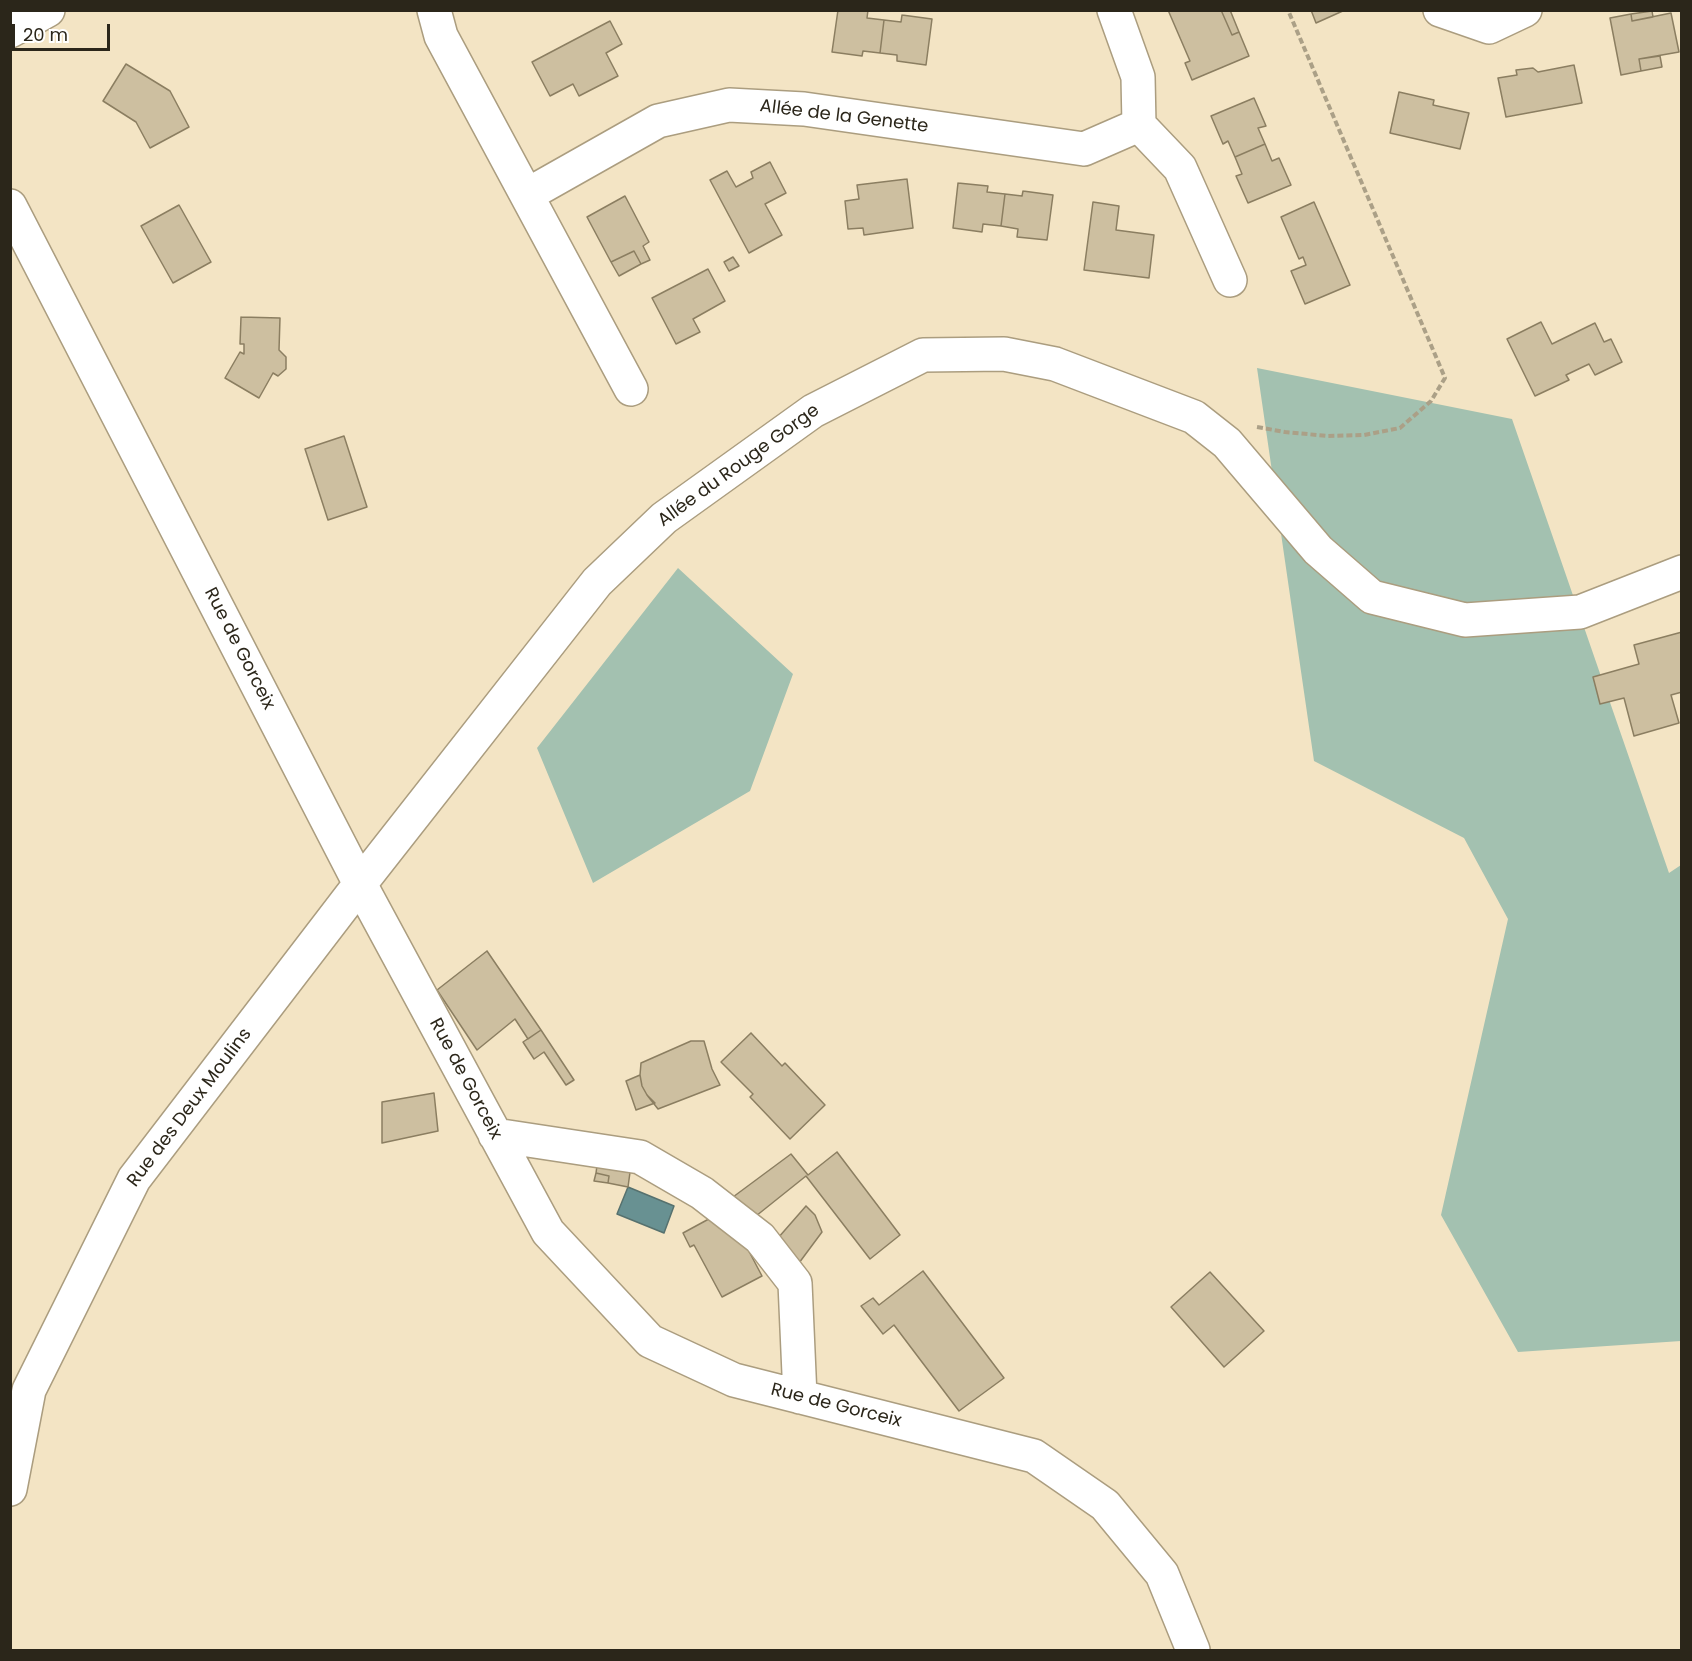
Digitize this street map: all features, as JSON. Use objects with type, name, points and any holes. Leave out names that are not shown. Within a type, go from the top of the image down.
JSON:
[{"type":"street","points":[[10,31],[48,10]]},
{"type":"street","points":[[434,10],[441,36],[630,389]]},
{"type":"street","points":[[1114,10],[1138,77],[1139,125],[1180,168],[1230,280]]},
{"type":"street","points":[[1440,10],[1489,27],[1525,10]]},
{"type":"street","name":"Allée de la Genette","points":[[527,195],[658,121],[729,105],[804,109],[1083,149],[1139,125]]},
{"type":"street","name":"Rue de Gorceix","points":[[10,206],[360,884],[548,1232],[650,1341],[734,1380],[1034,1456],[1106,1505],[1162,1574],[1192,1650]]},
{"type":"street","name":"Allée du Rouge Gorge","points":[[360,884],[597,582],[664,518],[813,411],[923,355],[1004,354],[1055,364],[1194,417],[1227,443],[1318,550],[1372,597],[1465,620],[1580,612],[1682,572]]},
{"type":"street","name":"Rue des Deux Moulins","points":[[10,1489],[29,1390],[134,1179],[360,884]]},
{"type":"street","points":[[495,1135],[640,1157],[702,1193],[760,1238],[795,1283],[800,1397]]},
{"type":"path","points":[[1254,426],[1328,436],[1364,435],[1401,428],[1431,401],[1445,378],[1288,10]]},
{"type":"green space","points":[[1257,368],[1512,419],[1669,873],[1681,865],[1681,1341],[1518,1352],[1441,1215],[1508,919],[1464,838],[1314,761]]},
{"type":"green space","points":[[678,568],[793,674],[750,791],[593,883],[537,748]]},
{"type":"water","points":[[628,1187],[674,1206],[664,1233],[617,1214]]},
{"type":"building","points":[[838,10],[868,10],[867,18],[884,20],[880,53],[863,51],[862,56],[832,52]]},
{"type":"building","points":[[1168,10],[1221,10],[1232,35],[1239,32],[1249,56],[1192,80],[1185,63],[1190,61]]},
{"type":"building","points":[[1221,10],[1230,10],[1239,32],[1232,35]]},
{"type":"building","points":[[1311,10],[1345,10],[1316,23]]},
{"type":"building","points":[[1652,11],[1653,17],[1632,21],[1631,14]]},
{"type":"building","points":[[1671,13],[1679,52],[1639,59],[1641,71],[1621,75],[1610,18],[1631,14],[1632,21]]},
{"type":"building","points":[[902,15],[932,19],[926,65],[897,61],[897,55],[880,53],[884,20],[901,22]]},
{"type":"building","points":[[610,21],[622,44],[606,53],[618,76],[579,96],[573,84],[550,96],[532,62]]},
{"type":"building","points":[[1660,56],[1662,67],[1641,71],[1639,59]]},
{"type":"building","points":[[126,64],[170,91],[189,127],[150,148],[136,122],[103,101]]},
{"type":"building","points":[[1574,65],[1582,103],[1506,117],[1498,78],[1517,75],[1516,70],[1533,68],[1538,72]]},
{"type":"building","points":[[1399,92],[1434,100],[1433,105],[1469,113],[1460,149],[1390,133]]},
{"type":"building","points":[[1254,98],[1266,126],[1258,128],[1265,144],[1235,157],[1228,141],[1223,144],[1211,116]]},
{"type":"building","points":[[1265,144],[1272,161],[1279,158],[1291,185],[1248,203],[1236,176],[1242,174],[1235,157]]},
{"type":"building","points":[[770,162],[786,193],[765,204],[782,235],[749,253],[710,180],[727,171],[736,187],[753,178],[751,172]]},
{"type":"building","points":[[907,179],[913,228],[864,235],[863,228],[848,229],[845,201],[859,199],[857,185]]},
{"type":"building","points":[[958,183],[988,186],[987,192],[1005,194],[1001,226],[983,224],[982,232],[953,228]]},
{"type":"building","points":[[1023,191],[1053,195],[1047,240],[1017,237],[1018,229],[1001,226],[1005,194],[1022,196]]},
{"type":"building","points":[[625,196],[649,242],[643,246],[650,260],[641,264],[634,251],[611,262],[587,217]]},
{"type":"building","points":[[1093,202],[1119,206],[1116,230],[1154,235],[1149,278],[1084,270]]},
{"type":"building","points":[[1314,202],[1350,285],[1305,304],[1291,271],[1306,265],[1303,257],[1299,259],[1281,217]]},
{"type":"building","points":[[179,205],[211,262],[173,283],[141,226]]},
{"type":"building","points":[[634,251],[641,264],[619,276],[611,262]]},
{"type":"building","points":[[733,257],[739,266],[729,271],[724,262]]},
{"type":"building","points":[[708,269],[725,301],[693,319],[700,332],[676,344],[652,298]]},
{"type":"building","points":[[241,317],[280,318],[279,350],[286,357],[286,369],[278,376],[273,373],[259,398],[225,378],[240,352],[244,354],[244,344],[240,344]]},
{"type":"building","points":[[1541,322],[1552,344],[1595,323],[1604,342],[1611,339],[1622,362],[1595,375],[1589,364],[1566,375],[1569,380],[1535,396],[1507,339]]},
{"type":"building","points":[[344,436],[367,507],[328,520],[305,449]]},
{"type":"building","points":[[1682,632],[1682,692],[1671,695],[1679,723],[1634,736],[1624,698],[1600,704],[1593,677],[1639,664],[1634,645]]},
{"type":"building","points":[[487,951],[541,1030],[528,1039],[515,1019],[477,1050],[437,990]]},
{"type":"building","points":[[541,1030],[574,1080],[566,1085],[544,1052],[534,1059],[523,1042]]},
{"type":"building","points":[[751,1033],[782,1066],[785,1063],[825,1105],[790,1139],[750,1097],[753,1094],[721,1062]]},
{"type":"building","points":[[691,1041],[704,1041],[712,1069],[720,1085],[658,1109],[642,1086],[641,1063]]},
{"type":"building","points":[[640,1075],[642,1086],[655,1103],[636,1110],[626,1081]]},
{"type":"building","points":[[434,1093],[438,1131],[382,1143],[382,1102]]},
{"type":"building","points":[[837,1152],[900,1235],[870,1259],[806,1176],[751,1220],[733,1197],[791,1154],[808,1175]]},
{"type":"building","points":[[598,1158],[631,1165],[628,1187],[608,1183],[609,1176],[596,1173]]},
{"type":"building","points":[[596,1173],[609,1176],[608,1183],[594,1181]]},
{"type":"building","points":[[806,1206],[815,1215],[822,1232],[799,1263],[778,1238]]},
{"type":"building","points":[[718,1214],[733,1221],[762,1276],[722,1297],[694,1245],[690,1247],[683,1233]]},
{"type":"building","points":[[923,1271],[1004,1378],[959,1411],[894,1325],[883,1334],[861,1306],[873,1298],[879,1305]]},
{"type":"building","points":[[1210,1272],[1264,1331],[1224,1367],[1171,1307]]}]
